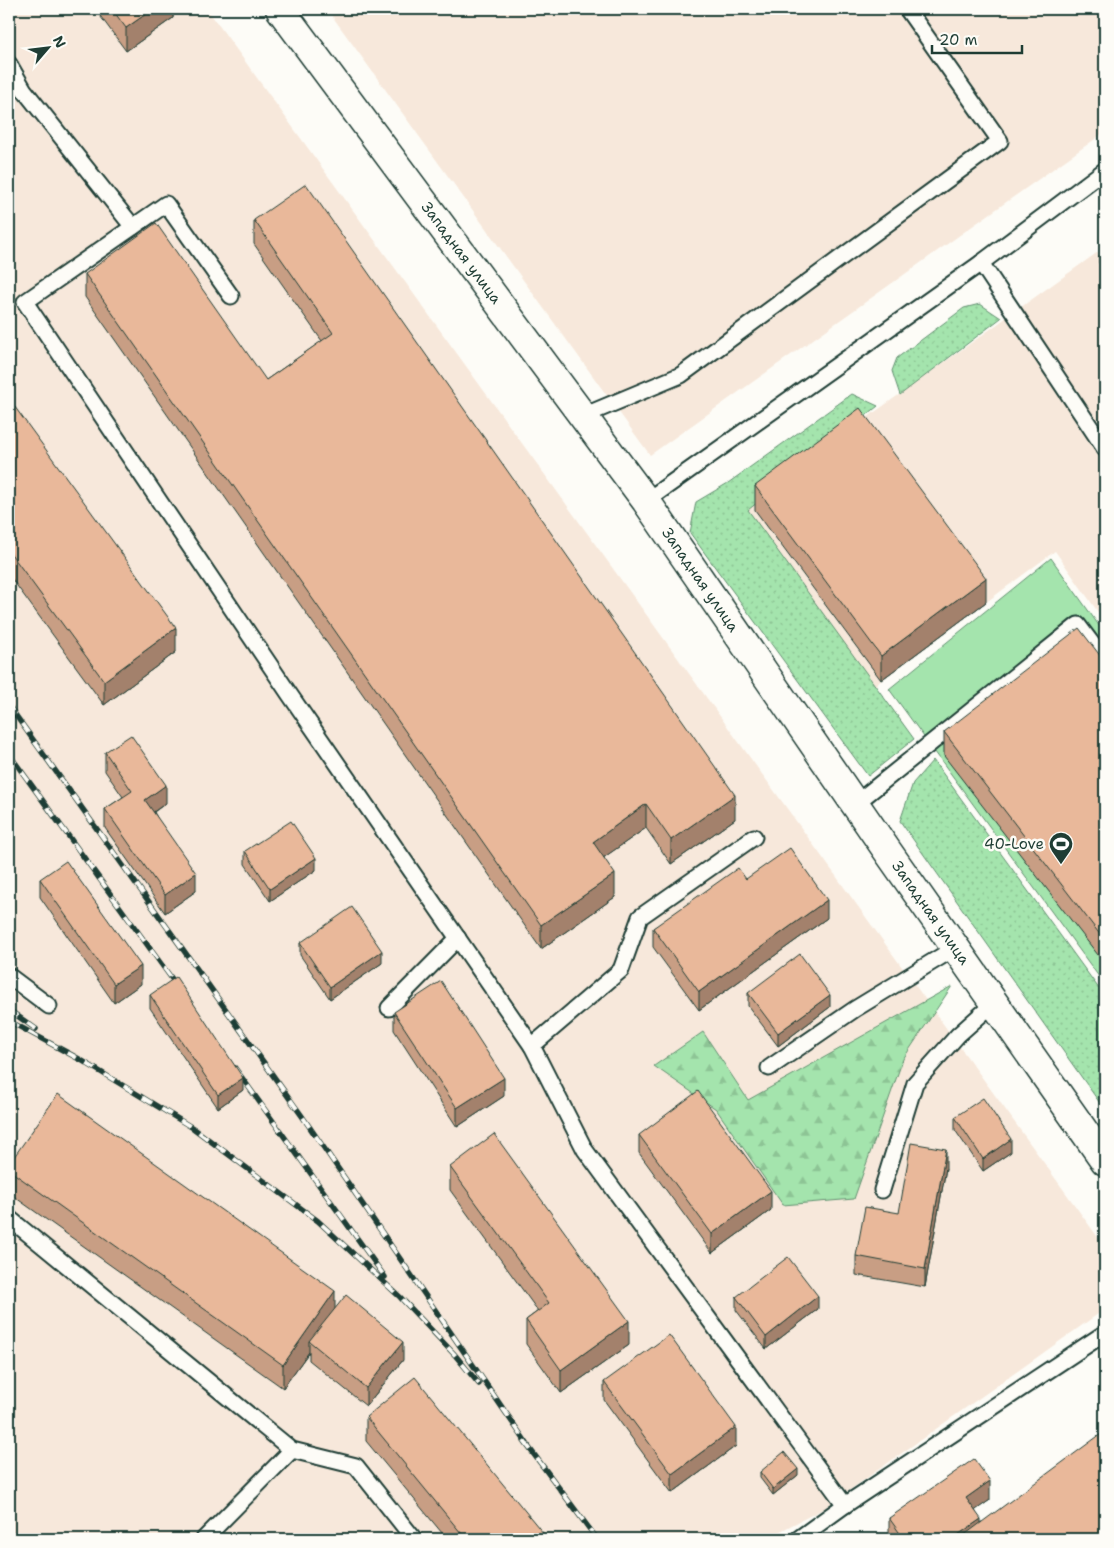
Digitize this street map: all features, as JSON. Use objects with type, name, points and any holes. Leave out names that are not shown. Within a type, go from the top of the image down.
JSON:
[{"type":"street","name":"Западная улица","points":[[280,9],[646,501],[955,948],[1105,1161]]},
{"type":"lane","points":[[583,416],[681,375],[1000,141],[907,9]]},
{"type":"lane","points":[[9,64],[24,90],[133,227]]},
{"type":"lane","points":[[646,501],[981,263],[1105,170]]},
{"type":"lane","points":[[231,296],[166,204],[25,302],[290,695],[532,1046],[585,1150],[845,1505]]},
{"type":"lane","points":[[981,263],[1105,449]]},
{"type":"lane","points":[[856,804],[1078,625],[1105,662]]},
{"type":"lane","points":[[532,1046],[621,970],[640,917],[754,837]]},
{"type":"lane","points":[[389,1008],[458,938]]},
{"type":"lane","points":[[769,1068],[855,1009],[955,948]]},
{"type":"lane","points":[[9,976],[49,1006]]},
{"type":"lane","points":[[882,1190],[915,1083],[958,1035],[994,1003]]},
{"type":"lane","points":[[9,1218],[292,1450],[356,1466],[414,1539]]},
{"type":"lane","points":[[798,1539],[845,1505],[1105,1333]]},
{"type":"lane","points":[[204,1539],[292,1450]]},
{"type":"shaded area","points":[[9,9],[207,9],[1105,1247],[1105,1309],[823,1509],[765,1539],[9,1539]]},
{"type":"shaded area","points":[[327,9],[1105,9],[1105,132],[650,455]]},
{"type":"shaded area","points":[[1105,247],[1105,622],[1055,551],[870,689],[741,508]]},
{"type":"green space","points":[[980,304],[1001,318],[900,395],[892,371],[897,358],[964,308]]},
{"type":"green space","points":[[852,394],[878,406],[748,510],[914,739],[868,776],[690,533],[696,502],[728,483]]},
{"type":"green space","name":"40-Love","points":[[1051,558],[1105,634],[1105,985],[889,689]]},
{"type":"green space","points":[[933,760],[1105,997],[1105,1102],[1102,1106],[900,821],[913,783]]},
{"type":"green space","points":[[952,986],[903,1059],[854,1199],[783,1205],[716,1109],[654,1066],[703,1032],[748,1100]]},
{"type":"building","points":[[112,9],[153,9],[126,28]]},
{"type":"building","points":[[306,184],[735,795],[671,840],[646,804],[593,842],[615,874],[541,925],[85,274],[156,223],[266,380],[333,333],[254,220]]},
{"type":"building","points":[[1105,252],[1105,265],[1099,256]]},
{"type":"building","points":[[9,399],[176,628],[104,681],[9,551]]},
{"type":"building","points":[[860,408],[986,578],[881,656],[755,486]]},
{"type":"building","points":[[1079,628],[1105,662],[1105,941],[944,732]]},
{"type":"building","points":[[131,735],[166,785],[145,800],[196,873],[165,895],[105,809],[132,791],[105,752]]},
{"type":"building","points":[[291,821],[316,858],[270,889],[245,851]]},
{"type":"building","points":[[790,848],[827,900],[699,992],[653,928],[738,868],[746,879]]},
{"type":"building","points":[[66,861],[141,966],[114,984],[40,879]]},
{"type":"building","points":[[352,907],[382,951],[330,987],[300,943]]},
{"type":"building","points":[[800,954],[830,995],[778,1033],[748,993]]},
{"type":"building","points":[[176,977],[243,1078],[218,1095],[150,995]]},
{"type":"building","points":[[441,981],[504,1078],[457,1108],[394,1012]]},
{"type":"building","points":[[698,1091],[771,1191],[712,1234],[639,1135]]},
{"type":"building","points":[[58,1094],[335,1291],[283,1365],[9,1170],[9,1164]]},
{"type":"building","points":[[983,1098],[1011,1139],[983,1159],[955,1117]]},
{"type":"building","points":[[494,1134],[629,1321],[561,1370],[526,1320],[549,1303],[450,1167]]},
{"type":"building","points":[[911,1143],[946,1149],[925,1269],[856,1256],[865,1207],[899,1213]]},
{"type":"building","points":[[788,1257],[818,1296],[766,1337],[736,1297]]},
{"type":"building","points":[[346,1295],[403,1342],[366,1388],[309,1341]]},
{"type":"building","points":[[669,1335],[736,1427],[672,1474],[604,1382]]},
{"type":"building","points":[[415,1377],[548,1539],[466,1539],[366,1417]]},
{"type":"building","points":[[1105,1431],[1105,1539],[959,1539]]},
{"type":"building","points":[[784,1452],[798,1469],[773,1489],[760,1472]]},
{"type":"building","points":[[974,1459],[990,1481],[966,1498],[981,1519],[952,1539],[904,1539],[889,1518]]},
{"type":"railway","points":[[9,706],[302,1116],[528,1445]]},
{"type":"railway","points":[[9,754],[180,990]]},
{"type":"railway","points":[[9,1010],[36,1029]]},
{"type":"railway","points":[[9,1021],[81,1060],[193,1128],[318,1221],[400,1297],[455,1355],[479,1384]]},
{"type":"railway","points":[[235,1068],[385,1277]]},
{"type":"railway","points":[[524,1441],[597,1539]]},
{"type":"place","name":"40-Love","points":[[1061,865]]}]
